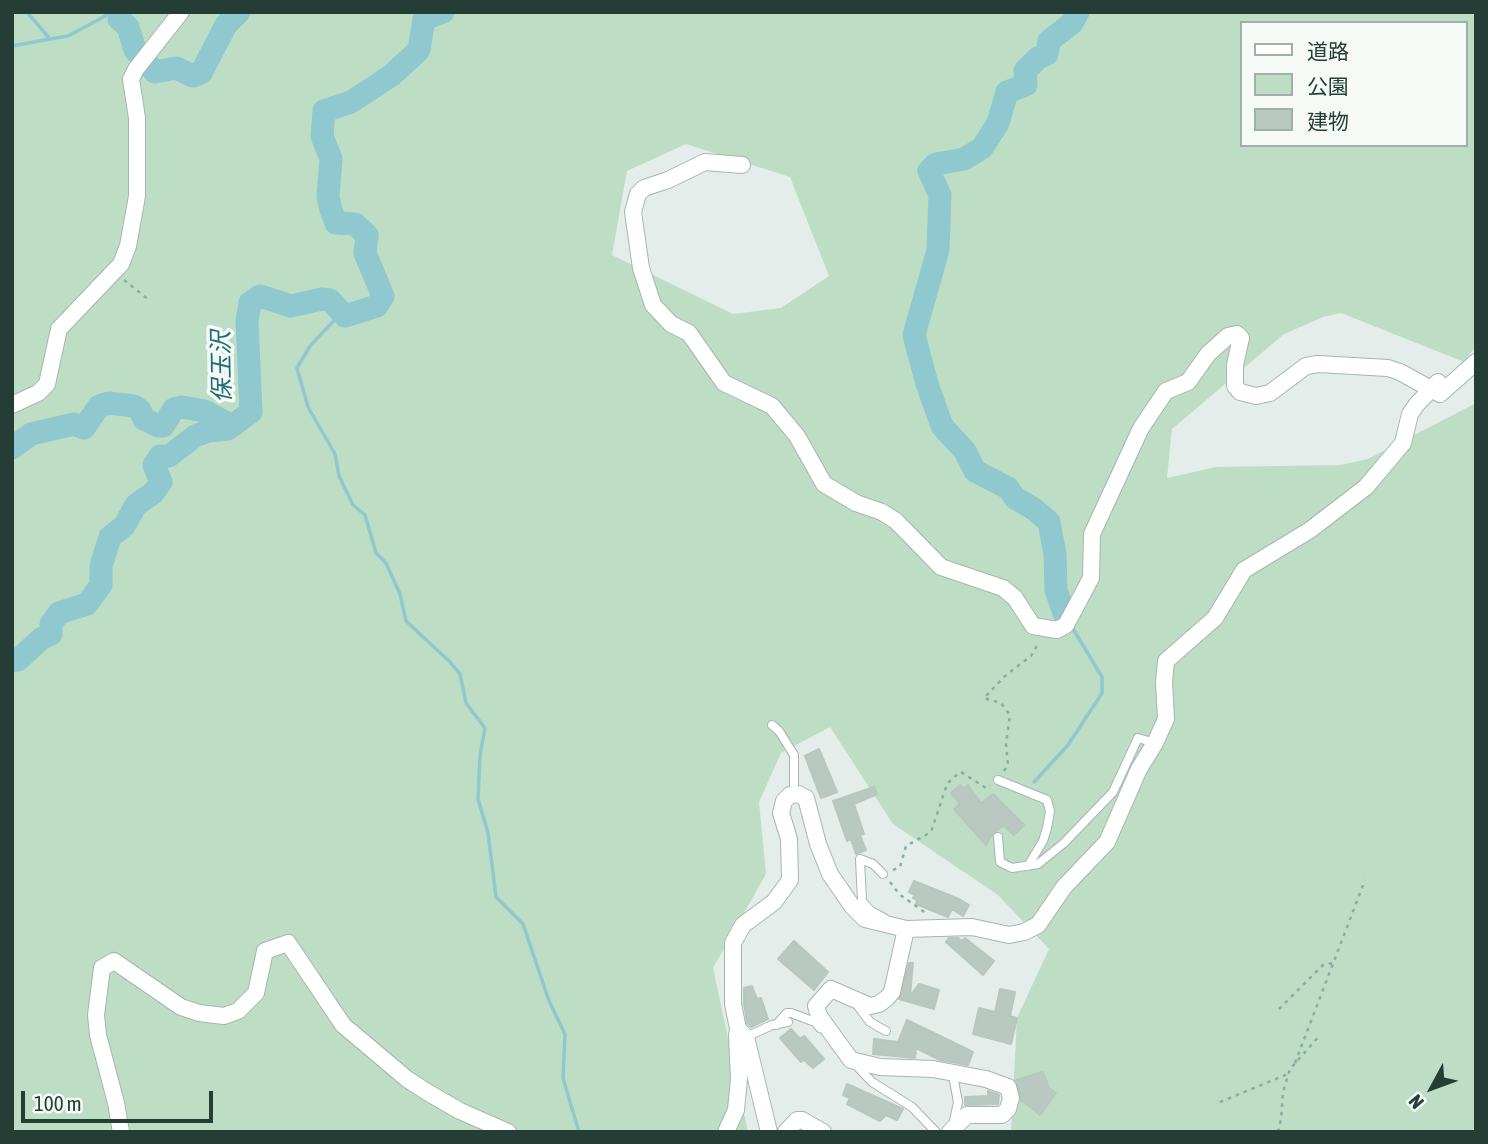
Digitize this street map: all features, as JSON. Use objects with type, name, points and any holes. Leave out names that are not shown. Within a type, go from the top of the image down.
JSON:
[{"type":"street","points":[[12,405],[38,393],[47,384],[60,329],[121,264],[128,246],[137,196],[138,118],[131,79],[181,12]]},
{"type":"street","points":[[742,165],[705,162],[644,188],[638,194],[633,212],[641,268],[653,304],[671,324],[689,333],[724,383],[772,406],[797,436],[824,484],[856,503],[882,512],[896,521],[942,567],[1003,588],[1016,598],[1033,626],[1057,630],[1066,625],[1091,578],[1092,534],[1141,428],[1166,391],[1188,382],[1208,354],[1228,336],[1237,334],[1241,338],[1235,365],[1235,386],[1247,395],[1256,396],[1270,393],[1306,366],[1318,364],[1388,368],[1440,394],[1476,362]]},
{"type":"street","points":[[769,1132],[733,1004],[733,943],[743,925],[775,902],[790,880],[789,839],[781,813],[784,801],[794,794],[806,798],[818,844],[830,874],[852,906],[865,919],[906,929],[948,926],[992,930],[1009,935],[1038,925],[1064,887],[1107,842],[1139,769],[1155,743],[1166,719],[1166,661],[1215,618],[1244,570],[1310,530],[1366,487],[1403,443],[1410,414],[1431,388],[1476,353]]},
{"type":"street","points":[[906,929],[892,992],[879,1004],[870,1006],[854,999],[831,982],[816,1006],[819,1016],[851,1060],[880,1067],[933,1069],[957,1073],[1002,1083],[1008,1087],[1011,1098],[1008,1109],[1002,1115],[967,1115],[951,1130]]},
{"type":"street","points":[[121,1132],[97,1025],[97,996],[102,968],[114,961],[181,1007],[199,1013],[225,1016],[238,1011],[256,993],[265,951],[288,943],[344,1025],[407,1079],[460,1111],[508,1132]]},
{"type":"street","points":[[726,1132],[736,1110],[739,1079],[737,1037],[742,1033]]},
{"type":"street","points":[[786,1132],[797,1120],[823,1132]]},
{"type":"lane","points":[[772,725],[793,755],[794,794]]},
{"type":"lane","points":[[998,837],[1000,862],[1012,868],[1038,864],[1064,843],[1113,792],[1138,738],[1155,743]]},
{"type":"lane","points":[[998,780],[1047,800],[1050,811],[1047,828],[1043,841],[1028,866]]},
{"type":"lane","points":[[882,925],[884,917],[871,911],[862,901],[860,859],[873,864],[883,874]]},
{"type":"lane","points":[[854,999],[870,1022],[886,1031]]},
{"type":"lane","points":[[776,1025],[787,1013],[791,1013],[815,1021],[827,1038],[834,1036]]},
{"type":"lane","points":[[742,1033],[788,1022]]},
{"type":"lane","points":[[851,1060],[872,1082],[912,1107],[936,1132]]},
{"type":"lane","points":[[951,1130],[958,1102],[954,1081],[957,1073]]},
{"type":"path","points":[[113,272],[149,300]]},
{"type":"path","points":[[948,926],[899,894],[883,874],[885,870],[900,867],[906,846],[931,832],[947,784],[954,777],[961,772],[986,788],[998,780],[1008,765],[1006,744],[1010,715],[1001,703],[985,698],[1005,676],[1031,656],[1044,635],[1043,628]]},
{"type":"path","points":[[1295,1063],[1365,880]]},
{"type":"path","points":[[1279,1009],[1323,965],[1333,962]]},
{"type":"path","points":[[1278,1132],[1288,1074],[1320,1035]]},
{"type":"path","points":[[1220,1102],[1288,1074]]},
{"type":"green space","points":[[12,12],[1476,12],[1476,346],[1464,362],[1341,313],[1323,317],[1284,334],[1172,429],[1167,478],[1216,467],[1341,465],[1368,459],[1476,403],[1476,1132],[1011,1132],[1017,1018],[1049,949],[998,895],[893,824],[830,727],[781,753],[759,802],[766,874],[713,968],[748,1132],[12,1132]],"holes":[[[686,144],[790,177],[829,276],[781,308],[733,314],[612,255],[627,171]]]},
{"type":"building","points":[[819,749],[837,792],[821,798],[805,756]]},
{"type":"building","points":[[960,785],[963,789],[968,785],[981,803],[993,794],[1024,825],[1014,835],[1004,825],[994,832],[986,845],[954,809],[960,804],[951,793]]},
{"type":"building","points":[[874,787],[877,794],[854,804],[864,834],[860,835],[866,850],[856,854],[851,839],[847,841],[833,801]]},
{"type":"building","points":[[914,881],[969,905],[963,916],[952,909],[948,917],[916,904],[917,900],[913,898],[915,895],[909,892]]},
{"type":"building","points":[[949,938],[962,941],[965,938],[994,961],[983,975],[946,942]]},
{"type":"building","points":[[794,941],[828,972],[814,990],[778,959]]},
{"type":"building","points":[[909,963],[913,963],[910,996],[919,984],[939,990],[934,1009],[899,999]]},
{"type":"building","points":[[752,986],[757,999],[761,998],[768,1019],[751,1027],[747,1023],[744,988]]},
{"type":"building","points":[[1000,989],[1015,992],[1010,1016],[1017,1018],[1011,1044],[973,1034],[979,1008],[995,1012]]},
{"type":"building","points":[[907,1020],[973,1052],[968,1065],[940,1060],[916,1048],[915,1058],[873,1054],[874,1039],[898,1042]]},
{"type":"building","points":[[791,1029],[800,1039],[804,1036],[824,1059],[813,1068],[804,1060],[801,1062],[780,1038]]},
{"type":"building","points":[[1043,1072],[1049,1088],[1056,1093],[1040,1115],[1021,1100],[1016,1080]]},
{"type":"building","points":[[847,1084],[903,1109],[897,1120],[886,1115],[880,1121],[847,1104],[850,1098],[843,1095]]},
{"type":"building","points":[[988,1091],[999,1095],[998,1104],[965,1105],[965,1097],[988,1096]]},
{"type":"waterway","points":[[27,12],[50,39],[68,36],[109,14],[119,19]]},
{"type":"waterway","points":[[119,19],[128,27],[135,50],[155,72],[176,68],[193,76],[201,73],[226,25],[239,12]]},
{"type":"waterway","name":"保玉沢","points":[[12,661],[18,660],[42,638],[51,634],[51,624],[59,613],[87,604],[101,585],[101,566],[110,537],[124,526],[136,505],[153,493],[161,482],[154,465],[160,456],[169,456],[195,436],[208,431],[228,429],[251,412],[247,321],[250,303],[260,296],[291,306],[322,299],[330,300],[345,316],[377,306],[383,296],[365,253],[367,235],[355,224],[336,223],[331,210],[328,197],[331,159],[322,136],[324,111],[351,102],[392,75],[419,50],[424,19],[443,12]]},
{"type":"waterway","points":[[1064,613],[1056,590],[1055,554],[1049,522],[1015,498],[1008,488],[975,471],[965,451],[942,426],[914,335],[938,250],[940,195],[929,171],[936,164],[964,159],[982,148],[998,123],[1007,92],[1026,85],[1025,71],[1038,58],[1047,54],[1049,41],[1072,23],[1078,12]]},
{"type":"waterway","points":[[12,46],[50,39]]},
{"type":"waterway","points":[[342,312],[310,346],[297,368],[308,407],[335,454],[339,476],[353,505],[365,515],[376,553],[386,563],[400,594],[406,621],[460,674],[466,703],[485,728],[480,755],[478,799],[488,833],[496,897],[523,924],[549,1001],[565,1034],[563,1078],[579,1132]]},
{"type":"waterway","points":[[12,448],[31,434],[74,424],[84,428],[99,406],[109,403],[134,406],[140,410],[144,419],[158,426],[163,426],[174,409],[182,407],[204,411],[232,426]]},
{"type":"waterway","points":[[1034,782],[1068,745],[1102,693],[1102,677],[1072,627]]}]
